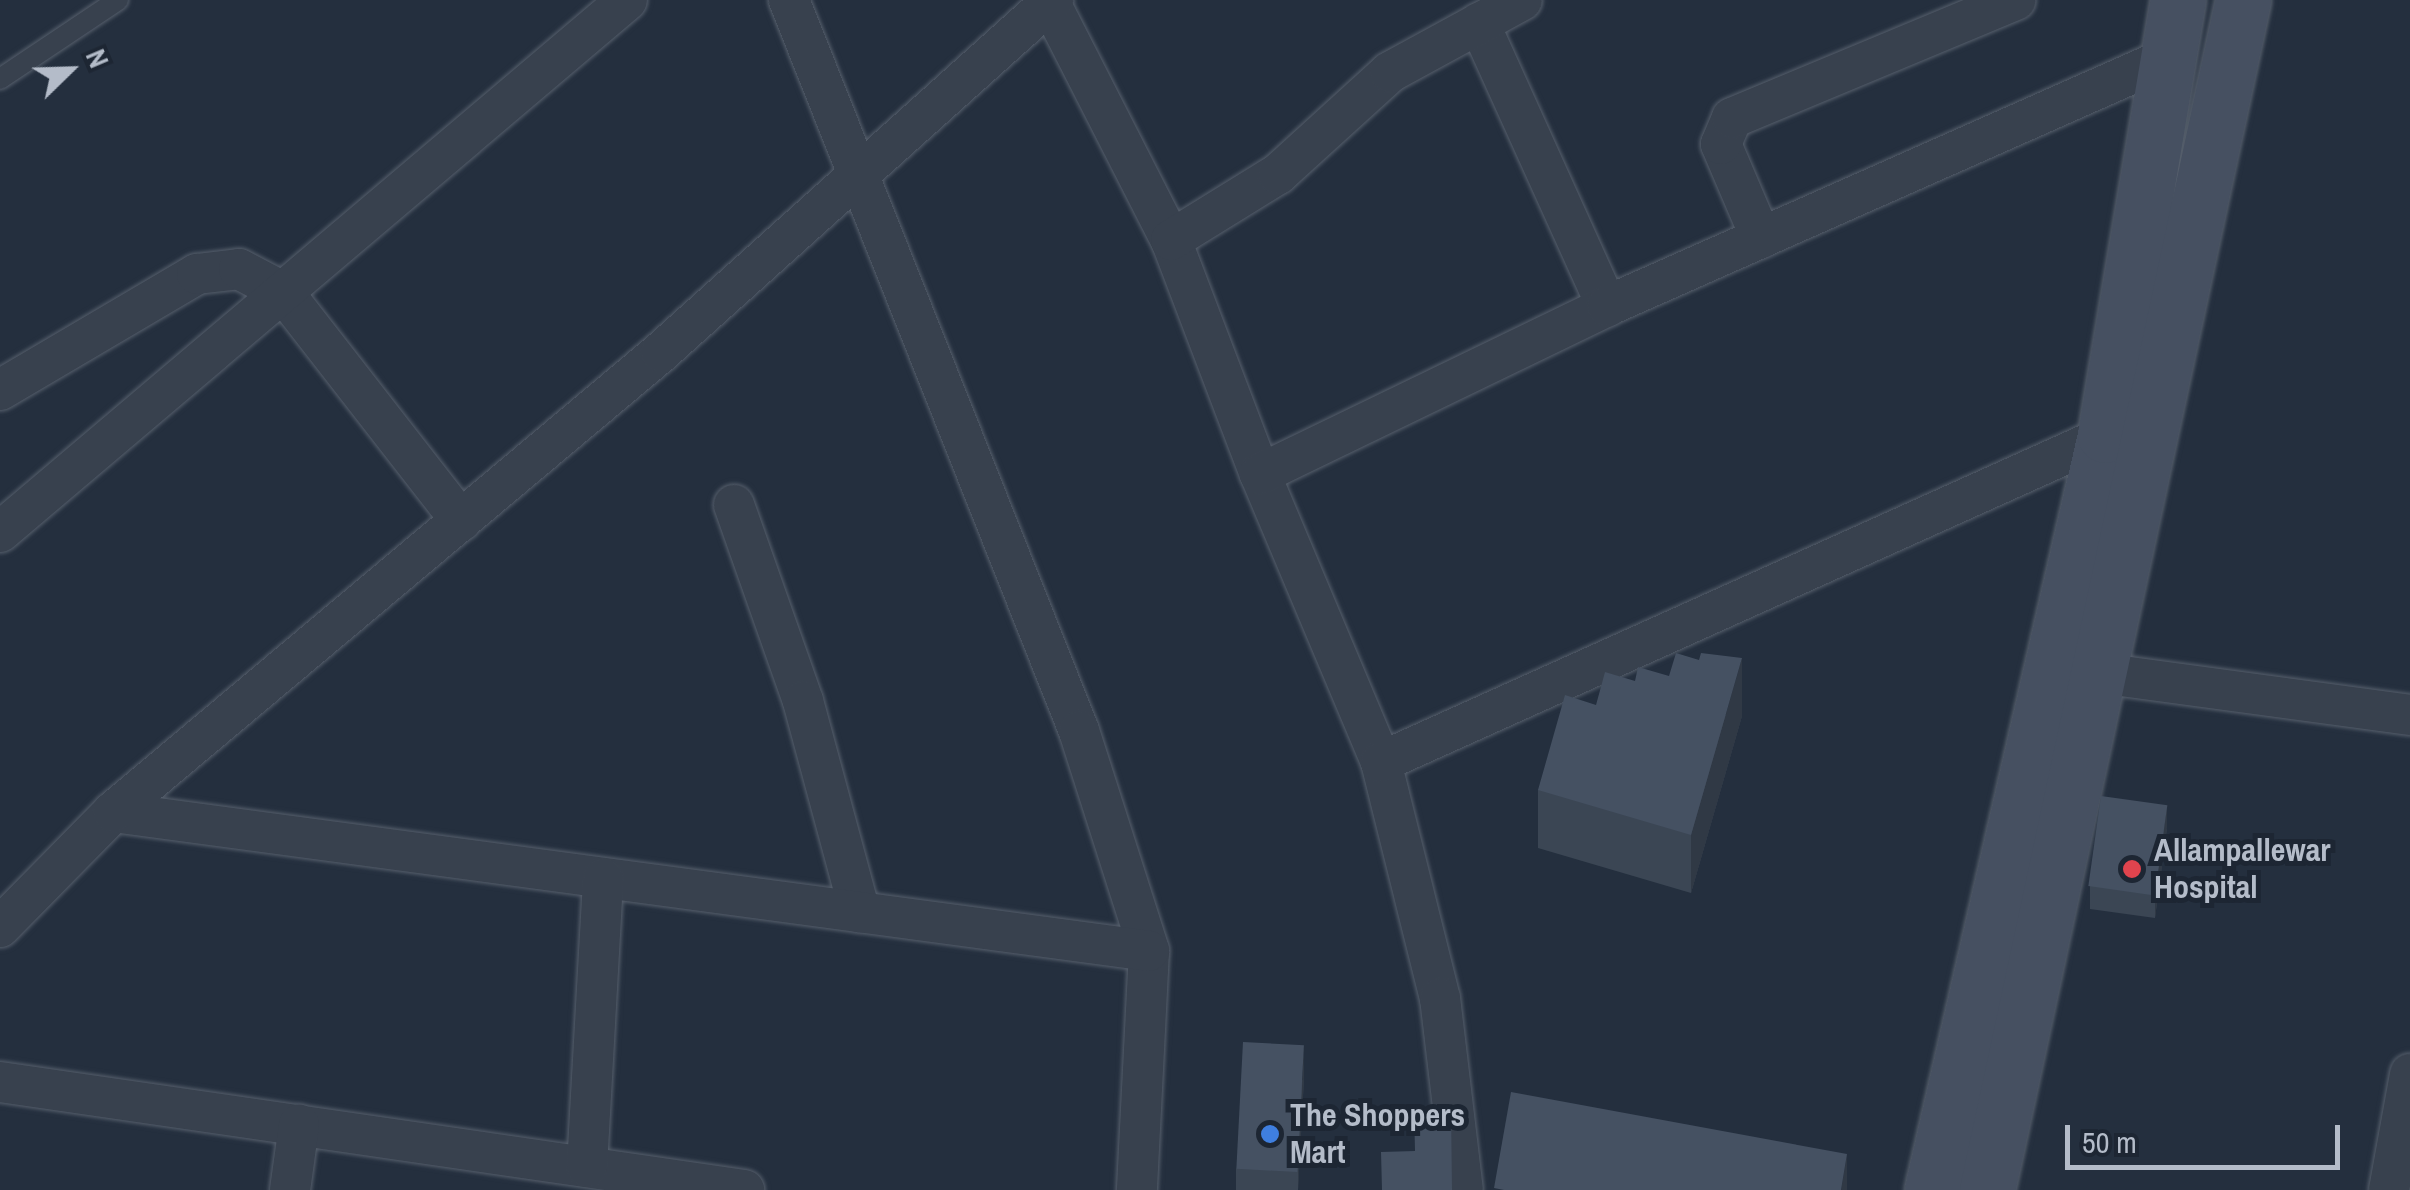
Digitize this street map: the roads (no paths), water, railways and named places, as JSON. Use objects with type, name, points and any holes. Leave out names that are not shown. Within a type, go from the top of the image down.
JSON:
[{"type":"main road","points":[[1932,1190],[2105,435],[2178,0]]},
{"type":"main road","points":[[1987,1190],[2243,0]]},
{"type":"street","points":[[0,532],[627,0]]},
{"type":"street","points":[[788,0],[1079,732],[1149,951],[1136,1190]]},
{"type":"street","points":[[1172,240],[1278,174],[1390,72],[1522,0]]},
{"type":"street","points":[[1761,238],[1721,144],[1732,118],[2015,0]]},
{"type":"street","points":[[0,927],[113,812],[461,520],[1051,2],[1172,240],[1260,474],[1381,762],[1440,998],[1464,1190]]},
{"type":"street","points":[[1479,22],[1607,306]]},
{"type":"street","points":[[1260,474],[1607,306],[2167,58]]},
{"type":"street","points":[[0,390],[196,274],[239,269],[283,292],[461,520]]},
{"type":"street","points":[[1381,762],[2156,415]]},
{"type":"street","points":[[734,505],[803,701],[860,912]]},
{"type":"street","points":[[2100,673],[2410,716]]},
{"type":"street","points":[[113,812],[1149,951]]},
{"type":"street","points":[[587,1167],[602,878]]},
{"type":"street","points":[[2388,1190],[2410,1074]]},
{"type":"street","points":[[1,1088],[299,1125],[530,1174],[587,1167],[744,1190]]},
{"type":"street","points":[[290,1190],[299,1125]]},
{"type":"lane","points":[[0,78],[87,9],[118,0]]},
{"type":"place","name":"Allampallewar Hospital","points":[[2132,869]]},
{"type":"place","name":"The Shoppers Mart","points":[[1270,1134]]}]
